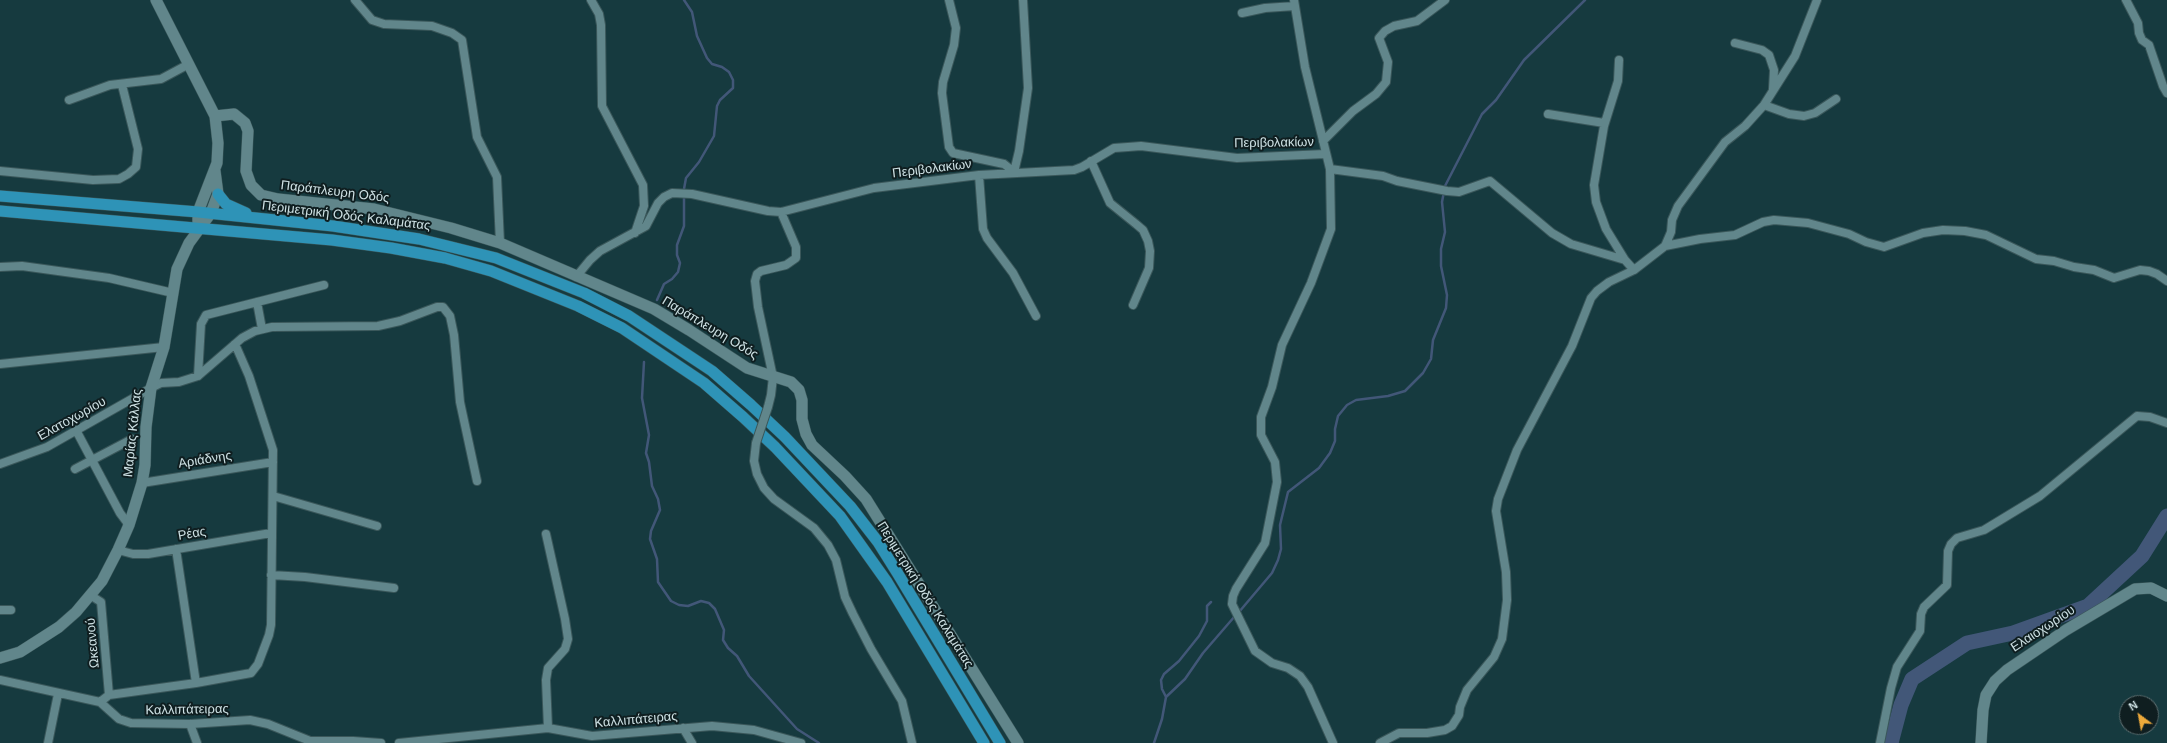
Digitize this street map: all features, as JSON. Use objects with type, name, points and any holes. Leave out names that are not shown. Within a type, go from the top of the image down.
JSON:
[{"type":"main road","points":[[218,194],[226,204],[235,210],[272,220]]},
{"type":"main road","name":"Περιμετρική Οδός Καλαμάτας","points":[[0,196],[211,213],[394,234],[446,244],[496,258],[584,292],[630,316],[712,371],[785,437],[850,506],[878,542],[1000,743]]},
{"type":"main road","name":"Περιμετρική Οδός Καλαμάτας","points":[[0,211],[363,244],[411,251],[469,264],[543,291],[578,306],[622,328],[666,356],[704,383],[744,417],[775,447],[840,516],[887,582],[984,743]]},
{"type":"street","points":[[156,0],[216,116],[218,150],[215,171],[198,212],[198,229]]},
{"type":"street","points":[[355,0],[372,20],[384,24],[432,26],[452,33],[462,40],[477,138],[497,177],[500,243]]},
{"type":"street","points":[[590,0],[599,14],[601,25],[602,106],[643,186],[644,206],[635,233]]},
{"type":"street","points":[[949,0],[956,28],[954,46],[943,82],[943,110],[947,141],[953,153],[1004,164],[1014,172],[1019,151],[1028,88],[1023,0]]},
{"type":"street","points":[[1323,141],[1353,111],[1376,94],[1386,82],[1388,62],[1379,38],[1385,31],[1394,26],[1417,21],[1445,0]]},
{"type":"street","points":[[1665,246],[1671,232],[1672,220],[1678,206],[1725,142],[1745,126],[1764,105],[1772,90],[1795,56],[1817,0]]},
{"type":"street","points":[[2126,0],[2138,23],[2139,33],[2142,40],[2149,45],[2163,86],[2167,93]]},
{"type":"street","points":[[1242,13],[1295,3],[1305,67],[1325,154],[1330,169],[1331,229],[1311,283],[1282,344],[1272,387],[1261,418],[1261,435],[1274,462],[1277,472],[1268,534],[1254,564],[1233,596],[1234,610],[1256,651],[1272,663],[1288,668],[1300,676],[1308,687],[1333,743]]},
{"type":"street","points":[[1735,43],[1762,50],[1769,55],[1774,70],[1772,90]]},
{"type":"street","points":[[1619,60],[1618,81],[1604,123],[1594,185],[1596,202],[1606,229],[1625,260],[1634,270]]},
{"type":"street","points":[[69,100],[110,85],[161,80],[189,64]]},
{"type":"street","points":[[0,171],[93,180],[119,178],[128,174],[136,167],[138,149],[122,85]]},
{"type":"street","points":[[1764,105],[1789,114],[1804,116],[1815,112],[1836,99]]},
{"type":"street","name":"Παράπλευρη Οδός","points":[[216,116],[234,114],[244,123],[248,131],[245,165],[247,177],[254,188],[261,195],[278,199],[374,209],[451,228],[500,243],[576,277],[654,309],[747,368],[791,382],[799,390],[802,400],[802,420],[809,440],[866,499],[1018,743]]},
{"type":"street","points":[[1548,114],[1604,123]]},
{"type":"street","name":"Περιβολακίων","points":[[576,277],[590,260],[600,251],[646,226],[658,203],[664,197],[672,193],[692,194],[768,211],[781,212],[874,188],[979,175],[1074,170],[1114,148],[1141,146],[1237,158],[1325,154]]},
{"type":"street","points":[[1091,161],[1110,203],[1143,230],[1148,240],[1150,251],[1149,268],[1133,305]]},
{"type":"street","points":[[1330,169],[1383,176],[1444,191],[1459,192],[1490,181],[1558,237],[1570,244],[1625,260]]},
{"type":"street","points":[[215,171],[218,194]]},
{"type":"street","points":[[979,175],[983,229],[987,238],[1013,273],[1036,316]]},
{"type":"street","name":"Μαρίας Κάλλας","points":[[0,658],[20,652],[41,641],[70,617],[102,581],[118,550],[129,525],[142,482],[145,465],[146,427],[151,388],[164,347],[173,293],[182,257],[198,229],[211,213],[218,194]]},
{"type":"street","points":[[781,212],[796,247],[796,258],[786,265],[761,271],[757,274],[755,281],[758,307],[773,377],[771,396],[756,443],[754,461],[764,488],[774,499],[814,528],[828,545],[836,560],[845,597],[853,614],[871,649],[902,700],[912,743]]},
{"type":"street","points":[[1380,743],[1399,733],[1427,733],[1445,730],[1452,726],[1459,715],[1460,706],[1467,690],[1494,657],[1502,639],[1507,600],[1506,572],[1496,511],[1502,486],[1517,450],[1572,346],[1591,298],[1597,291],[1609,282],[1634,270],[1665,246],[1700,239],[1735,235],[1763,222],[1774,220],[1808,223],[1849,234],[1866,242],[1884,247],[1923,233],[1943,230],[1965,231],[1986,235],[2036,259],[2054,261],[2074,268],[2094,270],[2114,278],[2140,270],[2149,271],[2167,282]]},
{"type":"street","points":[[0,267],[22,266],[109,278],[173,293]]},
{"type":"street","points":[[198,376],[203,319],[211,312],[324,285]]},
{"type":"street","points":[[257,302],[262,329]]},
{"type":"street","points":[[198,376],[247,335],[262,329],[276,327],[378,326],[400,321],[443,306],[450,316],[454,335],[460,402],[477,481]]},
{"type":"street","points":[[100,702],[109,695],[196,683],[246,674],[256,669],[271,628],[273,462],[271,440],[247,370],[235,344]]},
{"type":"street","points":[[0,364],[164,347]]},
{"type":"street","name":"Ελατοχωρίου","points":[[0,464],[31,454],[77,432],[151,388],[161,384],[179,382],[198,376]]},
{"type":"street","points":[[1880,743],[1891,688],[1897,667],[1920,631],[1921,614],[1924,607],[1948,584],[1948,551],[1951,544],[1957,538],[1984,530],[2034,501],[2080,465],[2137,416],[2150,417],[2167,423]]},
{"type":"street","points":[[77,432],[120,513],[129,525]]},
{"type":"street","points":[[75,469],[132,439]]},
{"type":"street","name":"Αριάδνης","points":[[142,482],[273,462]]},
{"type":"street","points":[[273,496],[377,526]]},
{"type":"street","name":"Ρέας","points":[[118,550],[140,555],[271,533]]},
{"type":"street","points":[[546,534],[566,619],[568,639],[565,649],[548,668],[546,680],[548,728]]},
{"type":"street","points":[[176,549],[196,683]]},
{"type":"street","points":[[272,575],[305,577],[394,588]]},
{"type":"street","name":"Ελαιοχωρίου","points":[[1981,743],[1983,710],[1986,695],[1995,681],[2007,670],[2066,630],[2135,588],[2151,588],[2167,596]]},
{"type":"street","name":"Ωκεανού","points":[[90,595],[101,602],[109,695]]},
{"type":"street","points":[[0,610],[11,610]]},
{"type":"street","name":"Καλλιπάτειρας","points":[[0,680],[58,694],[100,702],[124,722],[190,724],[250,720],[268,724],[310,742],[353,741],[381,743]]},
{"type":"street","points":[[48,743],[58,694]]},
{"type":"street","points":[[190,724],[197,743]]},
{"type":"street","name":"Καλλιπάτειρας","points":[[400,743],[548,728],[592,736],[712,726],[754,730],[801,743]]},
{"type":"street","points":[[683,728],[692,743]]},
{"type":"waterway","points":[[684,0],[692,12],[697,36],[707,58],[712,64],[722,67],[729,72],[733,80],[733,88],[720,100],[717,106],[714,136],[699,162],[686,178],[684,189]]},
{"type":"waterway","points":[[1239,612],[1272,573],[1281,549],[1280,525],[1288,492],[1319,468],[1330,453],[1335,441],[1335,429],[1338,416],[1347,405],[1356,400],[1388,396],[1405,391],[1423,373],[1431,359],[1433,340],[1446,308],[1447,295],[1441,266],[1441,249],[1445,232],[1442,202],[1445,186],[1482,114],[1496,100],[1524,60],[1585,0]]},
{"type":"waterway","points":[[657,300],[664,284],[672,279],[678,272],[680,263],[677,255],[677,245],[684,226],[684,198]]},
{"type":"waterway","points":[[644,362],[642,398],[649,435],[646,453],[649,462],[652,486],[658,499],[660,510],[651,531],[650,539],[657,559],[658,582],[671,601],[679,605],[688,606],[701,601],[709,603],[715,609],[724,630],[723,640],[728,648],[737,656],[749,676],[797,729],[819,743]]},
{"type":"waterway","points":[[1891,743],[1901,705],[1912,679],[1967,643],[2013,633],[2088,606],[2142,556],[2167,516]]},
{"type":"waterway","points":[[1166,697],[1162,689],[1161,680],[1164,674],[1179,661],[1199,636],[1207,621],[1207,606],[1211,602]]},
{"type":"waterway","points":[[1154,743],[1162,719],[1166,697],[1185,679],[1203,653],[1235,616]]}]
